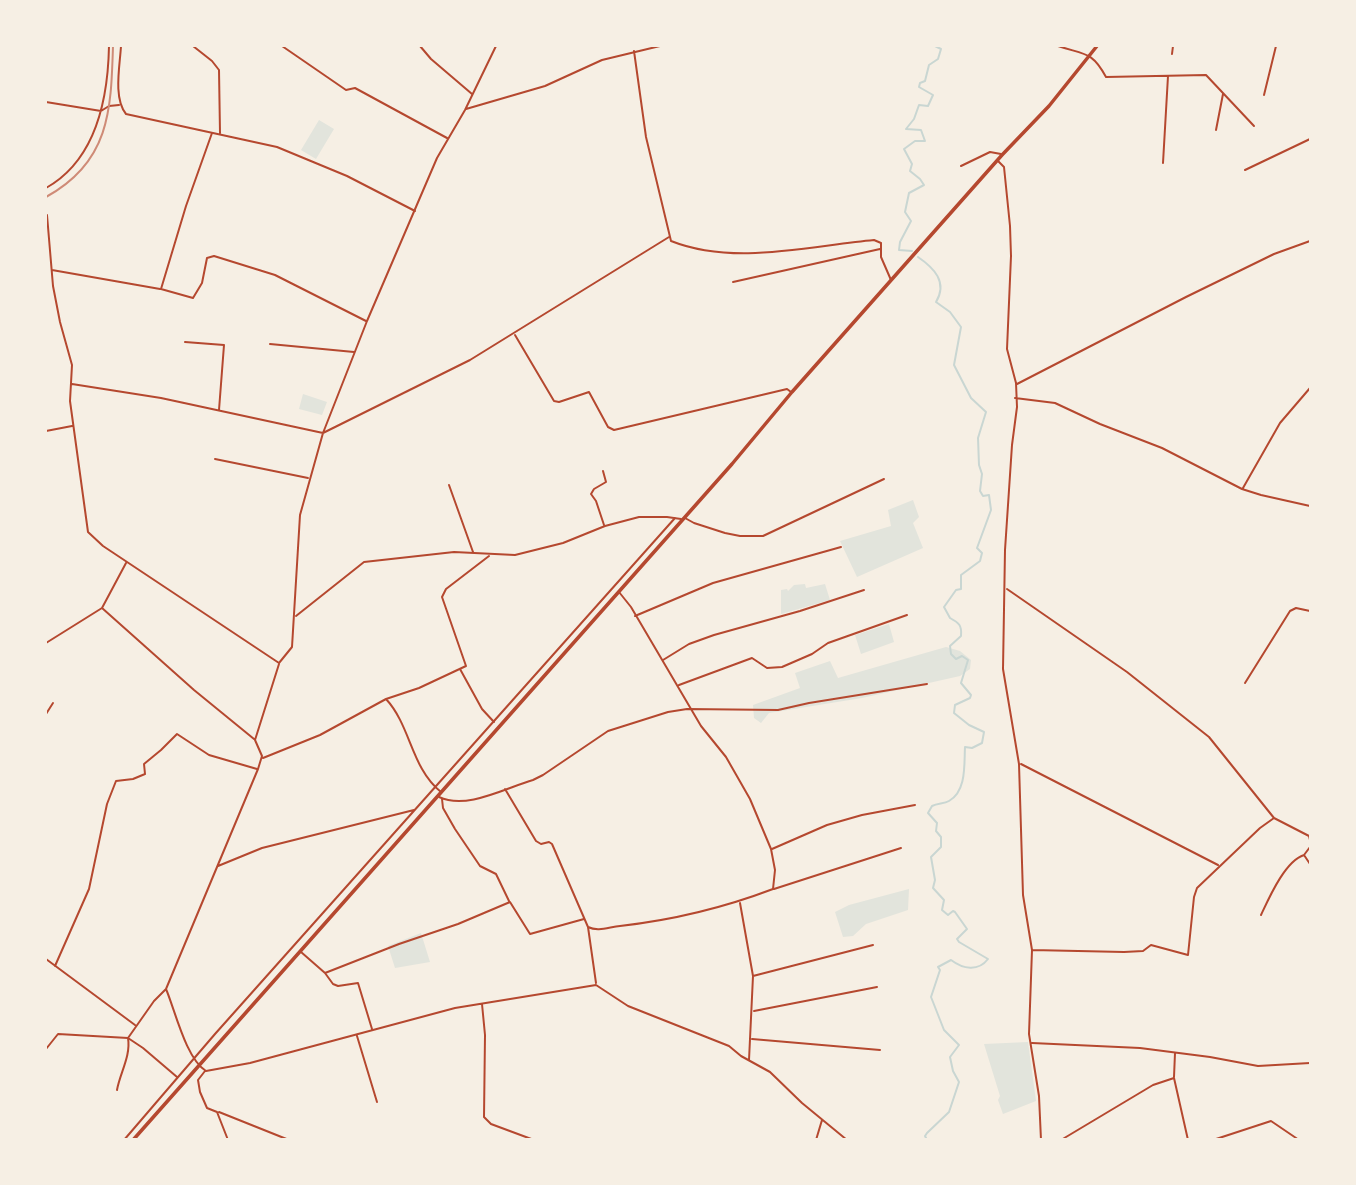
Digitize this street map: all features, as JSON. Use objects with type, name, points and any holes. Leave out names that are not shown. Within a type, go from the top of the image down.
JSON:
[{"type":"highway","points":[[134,1139],[440,796],[792,392],[1002,155],[1049,106],[1097,46]]},
{"type":"street","points":[[46,188],[63,177],[78,159],[92,135],[108,80],[109,46]]},
{"type":"street","points":[[121,46],[121,106],[125,113],[277,147],[347,176],[416,211]]},
{"type":"street","points":[[193,46],[219,70],[219,134]]},
{"type":"street","points":[[282,46],[346,90],[355,88],[449,138]]},
{"type":"street","points":[[420,46],[472,94]]},
{"type":"street","points":[[255,740],[279,663],[292,647],[298,523],[323,433],[367,321],[437,158],[465,110],[496,46]]},
{"type":"street","points":[[465,110],[545,86],[602,60],[660,46]]},
{"type":"street","points":[[1058,46],[1089,56],[1100,64],[1106,77],[1203,74],[1254,126]]},
{"type":"street","points":[[1172,54],[1173,46]]},
{"type":"street","points":[[1264,95],[1276,46]]},
{"type":"street","points":[[634,51],[646,137],[672,242],[735,254],[874,240],[880,242],[884,267],[892,281]]},
{"type":"street","points":[[1163,163],[1168,75]]},
{"type":"street","points":[[1216,130],[1224,93]]},
{"type":"street","points":[[104,100],[109,106]]},
{"type":"street","points":[[46,102],[101,111],[109,106],[121,106]]},
{"type":"street","points":[[161,289],[212,133]]},
{"type":"street","points":[[1245,170],[1311,139]]},
{"type":"street","points":[[961,166],[990,152],[1002,155]]},
{"type":"street","points":[[998,160],[1003,167],[1009,215],[1011,256],[1007,349],[1016,383],[1017,407],[1012,445],[1002,637],[1003,669],[1019,764],[1023,895],[1032,950],[1031,1043],[1041,1139]]},
{"type":"street","points":[[47,215],[51,270],[60,322],[72,365],[74,426],[88,532],[96,541],[279,663]]},
{"type":"street","points":[[71,384],[162,398],[323,433],[406,393],[515,335],[669,237]]},
{"type":"street","points":[[1016,383],[1228,276],[1274,254],[1311,241]]},
{"type":"street","points":[[733,282],[881,248]]},
{"type":"street","points":[[51,270],[161,289],[193,298],[202,283],[207,258],[215,256],[275,275],[367,321]]},
{"type":"street","points":[[515,335],[554,401],[559,402],[589,391],[608,427],[614,430],[786,389],[792,392]]},
{"type":"street","points":[[186,342],[224,345],[219,411]]},
{"type":"street","points":[[270,344],[355,352]]},
{"type":"street","points":[[1242,489],[1280,423],[1311,388]]},
{"type":"street","points":[[1015,398],[1055,403],[1162,448],[1242,489],[1311,506]]},
{"type":"street","points":[[46,431],[74,426]]},
{"type":"street","points":[[215,459],[309,478]]},
{"type":"street","points":[[603,471],[606,482],[591,494],[605,526]]},
{"type":"street","points":[[294,618],[364,562],[454,552],[515,555],[578,538],[605,526],[646,517],[683,518],[726,533],[763,536],[884,479]]},
{"type":"street","points":[[449,485],[473,554]]},
{"type":"street","points":[[124,1139],[675,518]]},
{"type":"street","points":[[635,616],[713,583],[841,547]]},
{"type":"street","points":[[262,759],[320,735],[386,699],[465,668],[466,662],[442,597],[446,589],[490,555]]},
{"type":"street","points":[[46,643],[102,608],[127,562]]},
{"type":"street","points":[[1005,589],[1127,672],[1209,737],[1274,818],[1309,836],[1311,840]]},
{"type":"street","points":[[663,660],[690,644],[714,635],[766,622],[864,590]]},
{"type":"street","points":[[618,592],[663,660],[691,709],[734,769],[759,817],[771,849],[775,870],[773,889]]},
{"type":"street","points":[[102,608],[255,740],[261,750],[262,759],[166,989],[128,1038],[125,1065],[117,1090]]},
{"type":"street","points":[[1245,683],[1290,611],[1296,608],[1311,611]]},
{"type":"street","points":[[677,686],[752,657],[767,668],[782,667],[812,654],[828,643],[906,615]]},
{"type":"street","points":[[460,668],[482,709],[494,722]]},
{"type":"street","points":[[440,796],[470,801],[543,775],[616,727],[668,712],[691,709],[778,710],[927,684]]},
{"type":"street","points":[[386,699],[395,709],[414,755],[440,796],[443,808],[455,829],[481,866],[496,874],[530,934],[584,919]]},
{"type":"street","points":[[46,714],[53,703]]},
{"type":"street","points":[[55,966],[89,889],[107,804],[116,781],[145,774],[144,764],[177,734],[209,755],[258,769]]},
{"type":"street","points":[[1019,764],[1029,766],[1041,775],[1219,865]]},
{"type":"street","points":[[505,788],[536,841],[541,844],[549,842],[554,846],[588,927],[596,985]]},
{"type":"street","points":[[771,849],[827,825],[876,812],[915,806]]},
{"type":"street","points":[[216,867],[262,848],[415,810]]},
{"type":"street","points":[[1032,950],[1124,952],[1143,951],[1151,945],[1188,955],[1194,892],[1219,865],[1274,818]]},
{"type":"street","points":[[1261,915],[1291,864],[1311,847]]},
{"type":"street","points":[[588,927],[597,930],[671,919],[739,901],[901,848]]},
{"type":"street","points":[[1304,855],[1311,864]]},
{"type":"street","points":[[739,901],[753,976],[749,1061]]},
{"type":"street","points":[[325,973],[510,902]]},
{"type":"street","points":[[753,976],[873,945]]},
{"type":"street","points":[[301,951],[335,985],[358,983],[372,1030]]},
{"type":"street","points":[[46,959],[136,1026]]},
{"type":"street","points":[[289,1139],[207,1108],[198,1080],[206,1071],[250,1063],[433,1013],[596,985],[628,1006],[724,1044],[770,1072],[802,1103],[847,1139]]},
{"type":"street","points":[[753,1011],[877,987]]},
{"type":"street","points":[[166,989],[194,1059],[206,1071]]},
{"type":"street","points":[[481,1003],[485,1035],[484,1117],[496,1126],[534,1139]]},
{"type":"street","points":[[46,1049],[58,1034],[128,1038],[178,1077]]},
{"type":"street","points":[[356,1034],[377,1102]]},
{"type":"street","points":[[751,1039],[880,1049]]},
{"type":"street","points":[[1031,1043],[1118,1046],[1258,1066],[1311,1063]]},
{"type":"street","points":[[1175,1053],[1174,1079],[1188,1139]]},
{"type":"street","points":[[1061,1139],[1153,1085],[1174,1079]]},
{"type":"street","points":[[217,1112],[228,1139]]},
{"type":"street","points":[[816,1139],[823,1119]]},
{"type":"street","points":[[1213,1139],[1271,1121],[1299,1139]]},
{"type":"street","points":[[1229,1134],[1232,1139]]},
{"type":"shaded area","points":[[319,120],[334,129],[316,159],[301,150]]},
{"type":"shaded area","points":[[303,394],[327,402],[322,415],[299,409]]},
{"type":"shaded area","points":[[913,500],[919,517],[913,523],[923,548],[857,577],[840,541],[891,526],[888,510]]},
{"type":"shaded area","points":[[805,584],[806,588],[825,584],[830,600],[781,614],[781,590],[788,591],[794,585]]},
{"type":"shaded area","points":[[889,624],[894,642],[861,654],[855,635]]},
{"type":"shaded area","points":[[946,647],[960,651],[971,660],[970,669],[960,676],[862,698],[769,713],[761,723],[754,718],[753,705],[800,688],[795,673],[830,661],[838,678]]},
{"type":"shaded area","points":[[909,889],[908,910],[866,924],[853,936],[843,937],[835,912],[849,905]]},
{"type":"shaded area","points":[[421,933],[430,962],[395,968],[388,946]]},
{"type":"shaded area","points":[[1028,1042],[1036,1101],[1003,1114],[984,1044]]},
{"type":"waterway","points":[[912,251],[899,250],[900,242],[911,221],[905,212],[909,193],[924,185],[910,171],[912,164],[904,149],[915,141],[925,141],[921,130],[906,129],[914,119],[919,105],[928,106],[933,95],[919,87],[920,83],[925,81],[929,65],[938,59],[941,49],[925,46]]},
{"type":"waterway","points":[[918,257],[929,266],[940,282],[936,302],[950,312],[961,327],[954,365],[971,398],[986,412],[978,438],[982,474],[980,491],[983,496],[989,495],[991,510],[977,548],[982,553],[980,561],[961,575],[961,589],[956,590],[944,607],[961,629],[961,636],[950,646],[951,654],[956,659],[962,656],[968,660],[961,683],[971,695],[955,705],[954,713],[969,725],[984,732],[982,743],[972,748],[965,747],[959,791],[947,802],[932,806],[928,813],[937,823],[936,831],[941,837],[941,847],[931,857],[935,880],[933,888],[944,900],[942,910],[948,915],[955,912],[967,929],[957,939],[959,942],[988,959],[975,967],[965,967],[951,960],[938,967],[940,970],[931,997],[944,1030],[959,1045],[950,1057],[959,1082],[949,1112],[927,1133],[927,1140]]},
{"type":"railway","points":[[46,197],[83,168],[95,151],[108,113],[113,46]]}]
